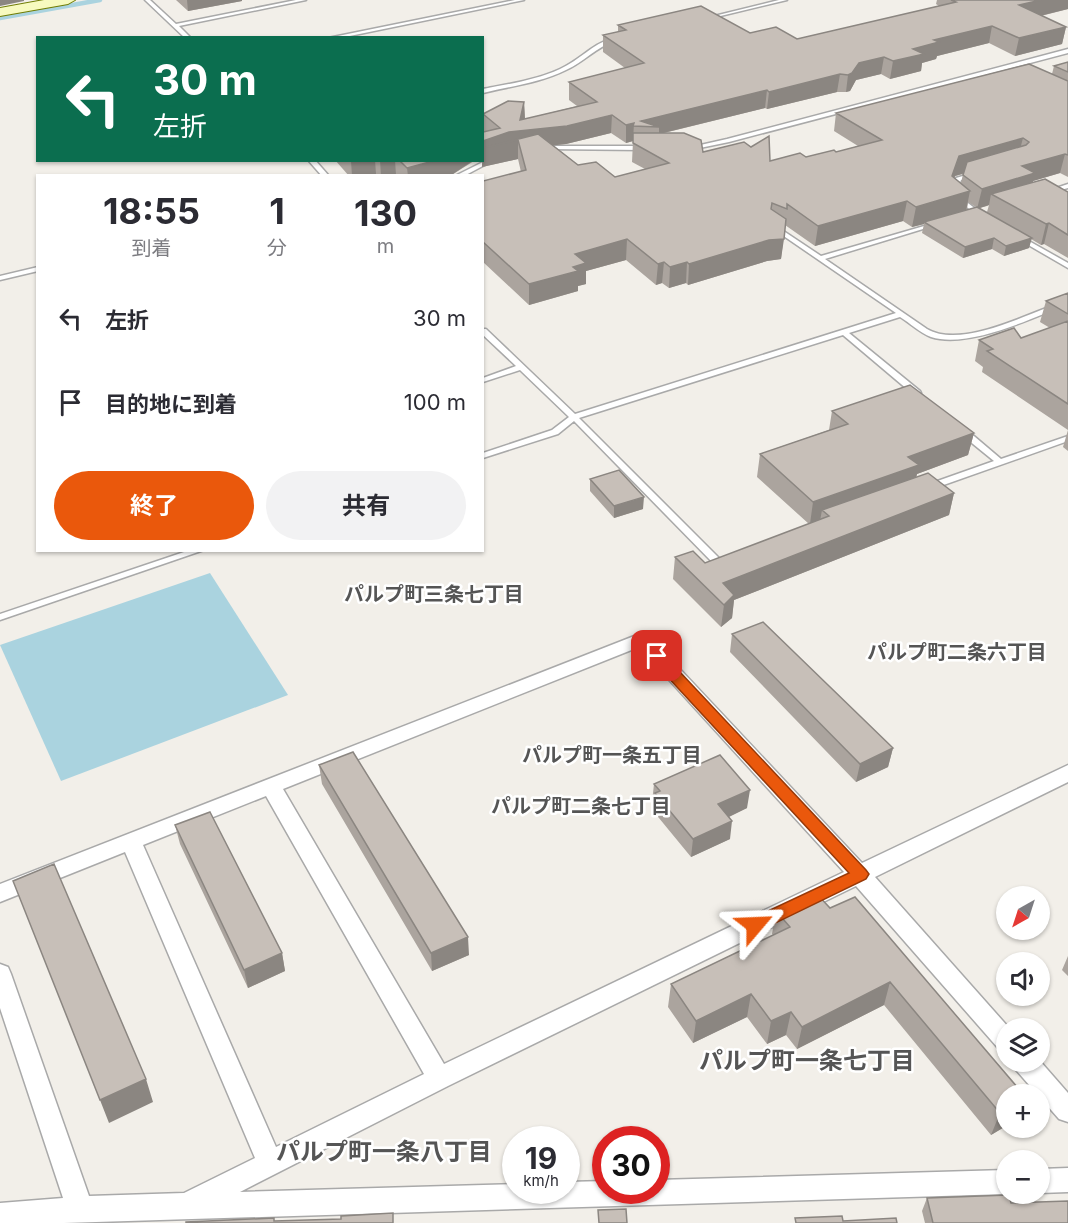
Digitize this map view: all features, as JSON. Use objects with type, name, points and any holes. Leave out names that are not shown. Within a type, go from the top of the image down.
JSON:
[{"type":"street","points":[[0,12],[68,0]]},
{"type":"street","points":[[0,892],[642,639],[860,874],[996,1030]]},
{"type":"street","points":[[182,1208],[440,1078],[1068,773]]},
{"type":"street","points":[[271,786],[440,1078]]},
{"type":"street","points":[[131,841],[270,1162]]},
{"type":"street","points":[[0,974],[80,1209]]},
{"type":"street","points":[[1034,1072],[1068,1111]]},
{"type":"street","points":[[1050,1181],[1068,1180]]},
{"type":"street","points":[[0,1216],[80,1209],[182,1208],[996,1182]]},
{"type":"lane","points":[[147,0],[187,36]]},
{"type":"lane","points":[[176,25],[304,0]]},
{"type":"lane","points":[[340,36],[522,0]]},
{"type":"lane","points":[[703,19],[784,0]]},
{"type":"lane","points":[[484,91],[548,74],[573,64],[598,43],[621,38]]},
{"type":"lane","points":[[681,148],[727,141],[1068,51]]},
{"type":"lane","points":[[1006,67],[1017,72]]},
{"type":"lane","points":[[541,148],[651,148]]},
{"type":"lane","points":[[462,174],[496,158]]},
{"type":"lane","points":[[313,162],[324,174]]},
{"type":"lane","points":[[978,173],[958,179],[953,195],[986,219]]},
{"type":"lane","points":[[1045,192],[1068,186]]},
{"type":"lane","points":[[965,216],[988,209]]},
{"type":"lane","points":[[822,258],[943,222]]},
{"type":"lane","points":[[772,226],[934,335],[957,337],[984,332],[1068,302]]},
{"type":"lane","points":[[1017,236],[1068,266]]},
{"type":"lane","points":[[0,278],[36,269]]},
{"type":"lane","points":[[484,456],[555,432],[574,417],[901,314]]},
{"type":"lane","points":[[484,332],[574,417],[718,562],[730,558]]},
{"type":"lane","points":[[845,333],[927,401]]},
{"type":"lane","points":[[484,380],[520,368]]},
{"type":"lane","points":[[954,424],[1000,462]]},
{"type":"lane","points":[[921,490],[1068,438]]},
{"type":"lane","points":[[0,617],[194,552]]},
{"type":"water","points":[[210,573],[288,695],[61,781],[0,645]]},
{"type":"building","points":[[951,0],[1041,0],[1019,5],[1066,27],[1019,38],[992,26],[934,40],[939,42],[913,49],[924,54],[893,61],[884,57],[859,63],[848,75],[840,74],[769,92],[767,90],[641,121],[659,127],[633,126],[634,123],[626,125],[612,115],[567,126],[509,132],[484,141],[484,132],[500,128],[484,113],[508,101],[524,102],[520,120],[597,102],[569,82],[644,63],[603,35],[626,30],[618,25],[701,6],[750,33],[776,27],[797,39],[956,2]]},
{"type":"building","points":[[1068,62],[1068,72],[1054,66]]},
{"type":"building","points":[[1029,64],[1068,81],[1068,155],[1022,166],[1035,173],[982,189],[963,175],[967,162],[1026,145],[1029,142],[1023,138],[959,156],[952,176],[970,191],[916,207],[907,201],[818,226],[787,204],[787,209],[772,203],[771,209],[786,219],[784,239],[769,240],[689,264],[687,262],[670,267],[664,262],[658,264],[627,239],[575,254],[586,263],[573,267],[578,271],[529,284],[484,243],[484,181],[526,170],[518,140],[484,148],[538,134],[578,165],[596,162],[615,177],[669,163],[633,143],[633,133],[684,133],[701,140],[703,152],[744,142],[751,147],[769,136],[770,161],[800,153],[806,157],[834,150],[836,152],[882,140],[836,113]]},
{"type":"building","points":[[401,162],[430,162],[407,168]]},
{"type":"building","points":[[1045,179],[1068,192],[1068,235],[991,194]]},
{"type":"building","points":[[977,207],[1032,238],[1006,246],[994,238],[965,247],[924,222]]},
{"type":"building","points":[[1068,293],[1068,314],[1046,301]]},
{"type":"building","points":[[1068,321],[1068,404],[987,351],[993,349],[979,340],[1014,328],[1021,338]]},
{"type":"building","points":[[910,385],[974,433],[908,457],[919,465],[813,502],[760,454],[848,424],[832,411]]},
{"type":"building","points":[[619,470],[644,497],[614,506],[590,479]]},
{"type":"building","points":[[928,473],[954,493],[723,583],[734,595],[724,605],[675,557],[693,551],[705,563],[829,516],[822,510]]},
{"type":"building","points":[[763,622],[893,748],[860,764],[732,634]]},
{"type":"building","points":[[353,752],[468,937],[431,953],[319,765]]},
{"type":"building","points":[[720,755],[750,790],[718,804],[732,821],[693,839],[655,793],[660,791],[654,784]]},
{"type":"building","points":[[210,812],[282,953],[244,970],[175,825]]},
{"type":"building","points":[[54,864],[146,1079],[100,1100],[13,881]]},
{"type":"building","points":[[815,892],[830,908],[855,897],[996,1062],[996,1072],[1004,1072],[1015,1084],[996,1084],[996,1108],[890,982],[802,1027],[791,1012],[771,1021],[751,994],[696,1021],[671,984],[790,927],[776,911]]},
{"type":"building","points":[[996,1195],[996,1204],[1050,1204],[1050,1202],[1068,1201],[1068,1223],[933,1223],[927,1198]]},
{"type":"building","points":[[626,1209],[627,1223],[599,1223],[598,1210]]},
{"type":"building","points":[[393,1213],[393,1223],[186,1223],[274,1218],[274,1221],[341,1219],[341,1216]]},
{"type":"building","points":[[842,1216],[843,1221],[896,1218],[897,1223],[796,1223],[795,1218]]},
{"type":"waterway","points":[[0,18],[100,0]]},
{"type":"district","name":"パルプ町三条七丁目","points":[[434,594]]},
{"type":"district","name":"パルプ町二条六丁目","points":[[957,652]]},
{"type":"district","name":"パルプ町一条五丁目","points":[[612,755]]},
{"type":"district","name":"パルプ町二条七丁目","points":[[581,806]]},
{"type":"district","name":"パルプ町一条七丁目","points":[[807,1061]]},
{"type":"district","name":"パルプ町一条八丁目","points":[[384,1152]]},
{"type":"route","points":[[657,656],[860,874],[755,925]]}]
